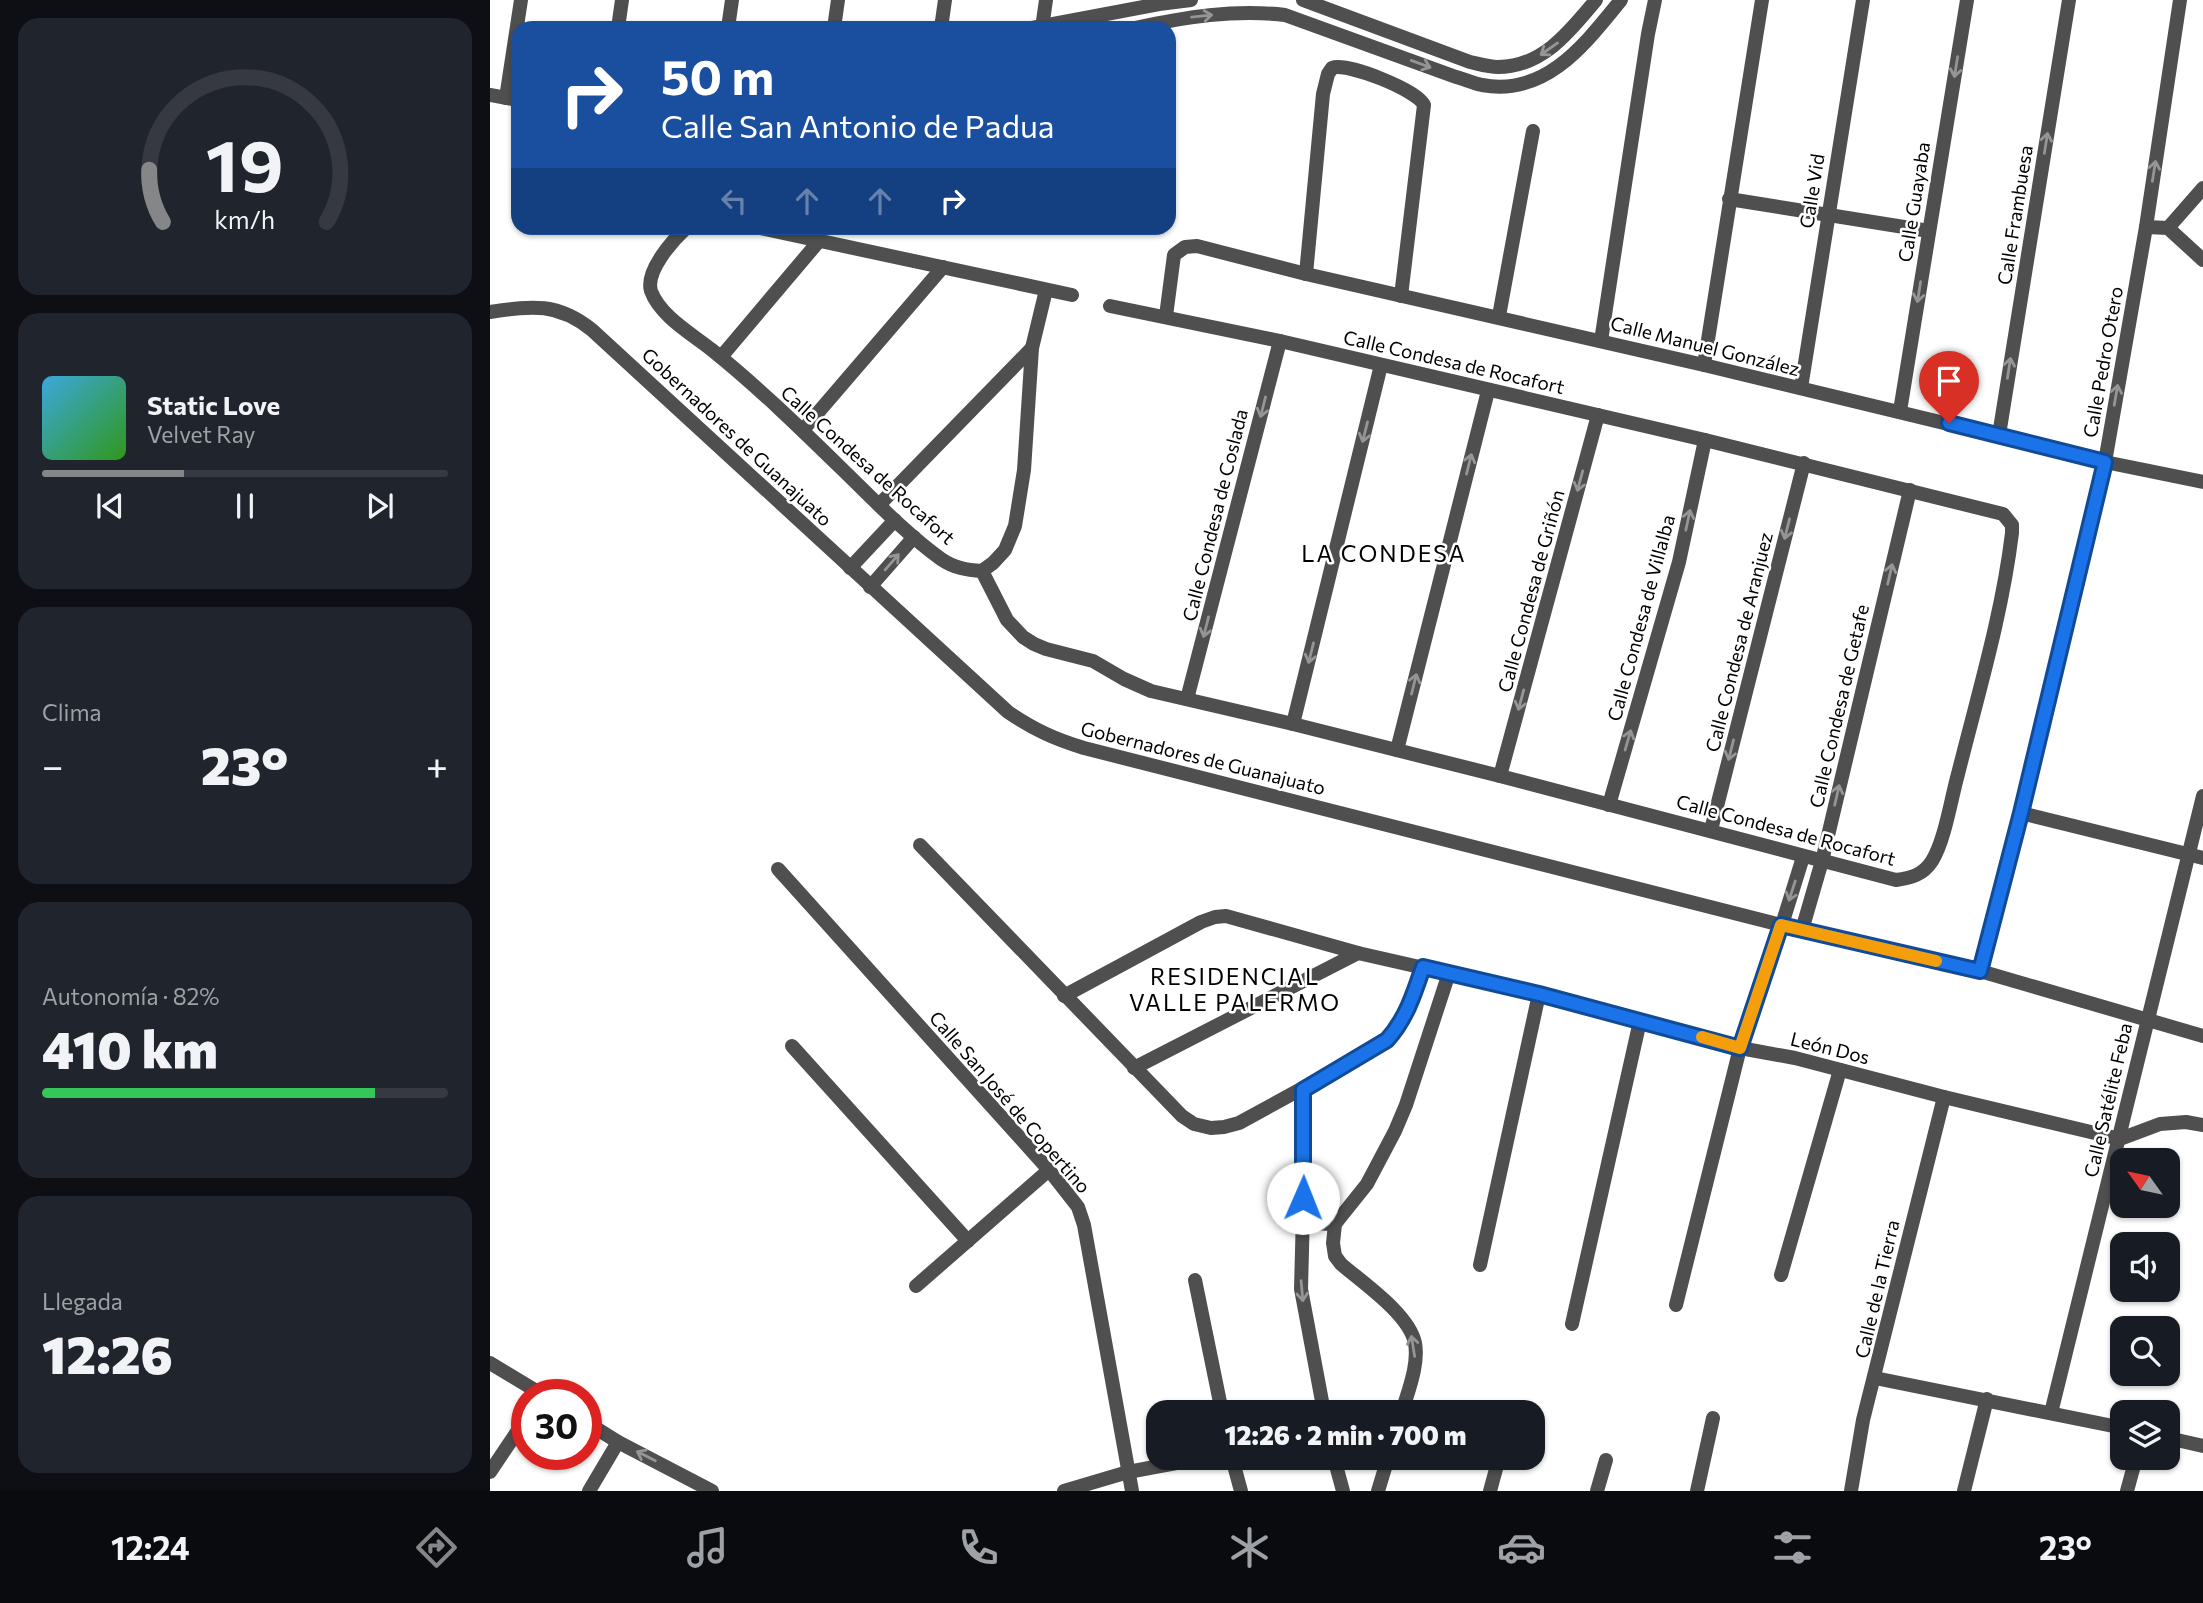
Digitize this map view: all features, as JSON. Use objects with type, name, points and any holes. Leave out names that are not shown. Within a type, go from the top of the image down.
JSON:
[{"type":"street","points":[[518,21],[520,0]]},
{"type":"street","points":[[619,21],[622,0]]},
{"type":"street","points":[[729,21],[732,0]]},
{"type":"street","points":[[835,21],[838,0]]},
{"type":"street","points":[[942,21],[945,0]]},
{"type":"street","points":[[1041,21],[1046,0]]},
{"type":"street","points":[[1068,21],[1159,2],[1191,0]]},
{"type":"street","points":[[1303,0],[1470,62],[1498,67],[1526,62],[1546,52],[1564,37],[1596,0]]},
{"type":"street","points":[[1172,21],[1225,13],[1259,12],[1285,15],[1456,77],[1483,85],[1509,85],[1532,82],[1557,68],[1579,50],[1621,0]]},
{"type":"street","points":[[1601,341],[1648,34],[1656,0]]},
{"type":"street","points":[[1704,365],[1762,0]]},
{"type":"street","name":"Calle Vid","points":[[1801,388],[1863,0]]},
{"type":"street","name":"Calle Guayaba","points":[[1900,411],[1967,0]]},
{"type":"street","name":"Calle Frambuesa","points":[[1999,435],[2068,0]]},
{"type":"street","name":"Calle Pedro Otero","points":[[1980,971],[2021,813],[2105,462],[2146,227],[2180,0]]},
{"type":"street","points":[[1159,2],[1159,21]]},
{"type":"street","points":[[1306,274],[1322,98],[1328,74],[1336,66],[1342,66],[1359,70],[1414,93],[1422,100],[1424,116],[1401,296]]},
{"type":"street","points":[[490,95],[511,99]]},
{"type":"street","points":[[1499,316],[1533,131]]},
{"type":"street","points":[[2168,228],[2203,188]]},
{"type":"street","points":[[1729,199],[1929,232]]},
{"type":"street","points":[[2146,227],[2168,228],[2203,260]]},
{"type":"street","name":"Calle Condesa de Rocafort","points":[[680,235],[655,267],[650,285],[655,299],[665,312],[721,357],[803,430],[895,520],[943,561],[962,569],[982,571],[1007,620],[1034,644],[1093,661],[1124,680],[1151,691],[1500,776],[1896,880],[1913,878],[1925,871],[1933,860],[1947,817],[1998,614],[2012,533],[2008,518],[1995,511],[1804,463],[1280,341],[1110,306]]},
{"type":"street","points":[[792,235],[1072,295]]},
{"type":"street","points":[[721,357],[819,241]]},
{"type":"street","name":"Calle Manuel González","points":[[1166,316],[1174,256],[1185,247],[1197,246],[1306,274],[1499,316],[1900,411],[2105,462],[2203,482]]},
{"type":"street","points":[[803,430],[943,267]]},
{"type":"street","points":[[982,571],[1005,550],[1015,526],[1024,470],[1032,348],[1046,290]]},
{"type":"street","name":"Gobernadores de Guanajuato","points":[[490,312],[520,308],[559,310],[576,317],[1007,712],[1053,739],[1781,925],[1980,971],[2203,1036]]},
{"type":"street","name":"Calle Condesa de Coslada","points":[[1187,699],[1280,341]]},
{"type":"street","points":[[879,505],[1032,348]]},
{"type":"street","points":[[1293,724],[1381,365]]},
{"type":"street","points":[[1397,750],[1488,391]]},
{"type":"street","name":"Calle Condesa de Griñón","points":[[1500,776],[1598,415]]},
{"type":"street","name":"Calle Condesa de Villalba","points":[[1609,805],[1679,562],[1705,440]]},
{"type":"street","name":"Calle Condesa de Aranjuez","points":[[1711,830],[1804,463]]},
{"type":"street","name":"Calle Condesa de Getafe","points":[[1802,930],[1822,862],[1910,490]]},
{"type":"street","points":[[850,568],[895,520]]},
{"type":"street","points":[[870,587],[914,537]]},
{"type":"street","name":"Calle Satélite Feba","points":[[2051,1413],[2203,796]]},
{"type":"street","points":[[2021,813],[2203,858]]},
{"type":"street","points":[[920,845],[1134,1068],[1182,1116],[1194,1124],[1224,1128],[1239,1123],[1303,1090],[1387,1040],[1405,1016],[1423,967]]},
{"type":"street","points":[[1676,1305],[1740,1048],[1803,857]]},
{"type":"street","name":"Calle San José de Copertino","points":[[778,869],[1049,1170],[1078,1207],[1084,1225],[1132,1491]]},
{"type":"street","name":"León Dos","points":[[1064,996],[1200,922],[1226,916],[1358,953],[1539,994],[1740,1048],[1795,1058],[2120,1139]]},
{"type":"street","points":[[1134,1068],[1358,953]]},
{"type":"street","points":[[1405,1400],[1413,1371],[1415,1342],[1408,1326],[1342,1264],[1335,1256],[1333,1243],[1335,1224],[1367,1184],[1395,1131],[1449,973]]},
{"type":"street","points":[[1480,1265],[1539,994]]},
{"type":"street","points":[[1572,1324],[1640,1021]]},
{"type":"street","points":[[792,1046],[968,1241]]},
{"type":"street","points":[[1781,1275],[1840,1070]]},
{"type":"street","points":[[1303,1090],[1301,1290],[1322,1400]]},
{"type":"street","name":"Calle de la Tierra","points":[[1851,1491],[1863,1420],[1944,1097]]},
{"type":"street","points":[[2120,1139],[2160,1124],[2186,1122],[2203,1125]]},
{"type":"street","points":[[916,1286],[1049,1170]]},
{"type":"street","points":[[1302,1223],[1335,1224]]},
{"type":"street","points":[[1195,1280],[1220,1400]]},
{"type":"street","points":[[490,1363],[516,1379]]},
{"type":"street","points":[[1875,1378],[2110,1425]]},
{"type":"street","points":[[1964,1491],[1987,1399]]},
{"type":"street","points":[[1697,1491],[1713,1418]]},
{"type":"street","points":[[602,1432],[712,1491]]},
{"type":"street","points":[[2180,1440],[2203,1444]]},
{"type":"street","points":[[490,1472],[511,1441]]},
{"type":"street","points":[[589,1491],[618,1442]]},
{"type":"street","points":[[1597,1491],[1605,1460]]},
{"type":"street","points":[[1064,1491],[1146,1469]]},
{"type":"street","points":[[1235,1470],[1241,1491]]},
{"type":"street","points":[[1337,1470],[1343,1491]]},
{"type":"street","points":[[1378,1491],[1384,1470]]},
{"type":"street","points":[[1490,1491],[1496,1470]]},
{"type":"street","points":[[2127,1491],[2133,1470]]},
{"type":"slow traffic","points":[[1702,1037],[1740,1048],[1781,925],[1936,961]]},
{"type":"district","name":"LA CONDESA","points":[[1384,554]]},
{"type":"district","name":"RESIDENCIAL VALLE PALERMO","points":[[1235,990]]},
{"type":"route","points":[[1303,1198],[1303,1090],[1376,1048],[1397,1030],[1411,1003],[1423,967],[1692,1033],[1740,1048],[1781,925],[1980,971],[2021,813],[2105,462],[1949,423]]}]
